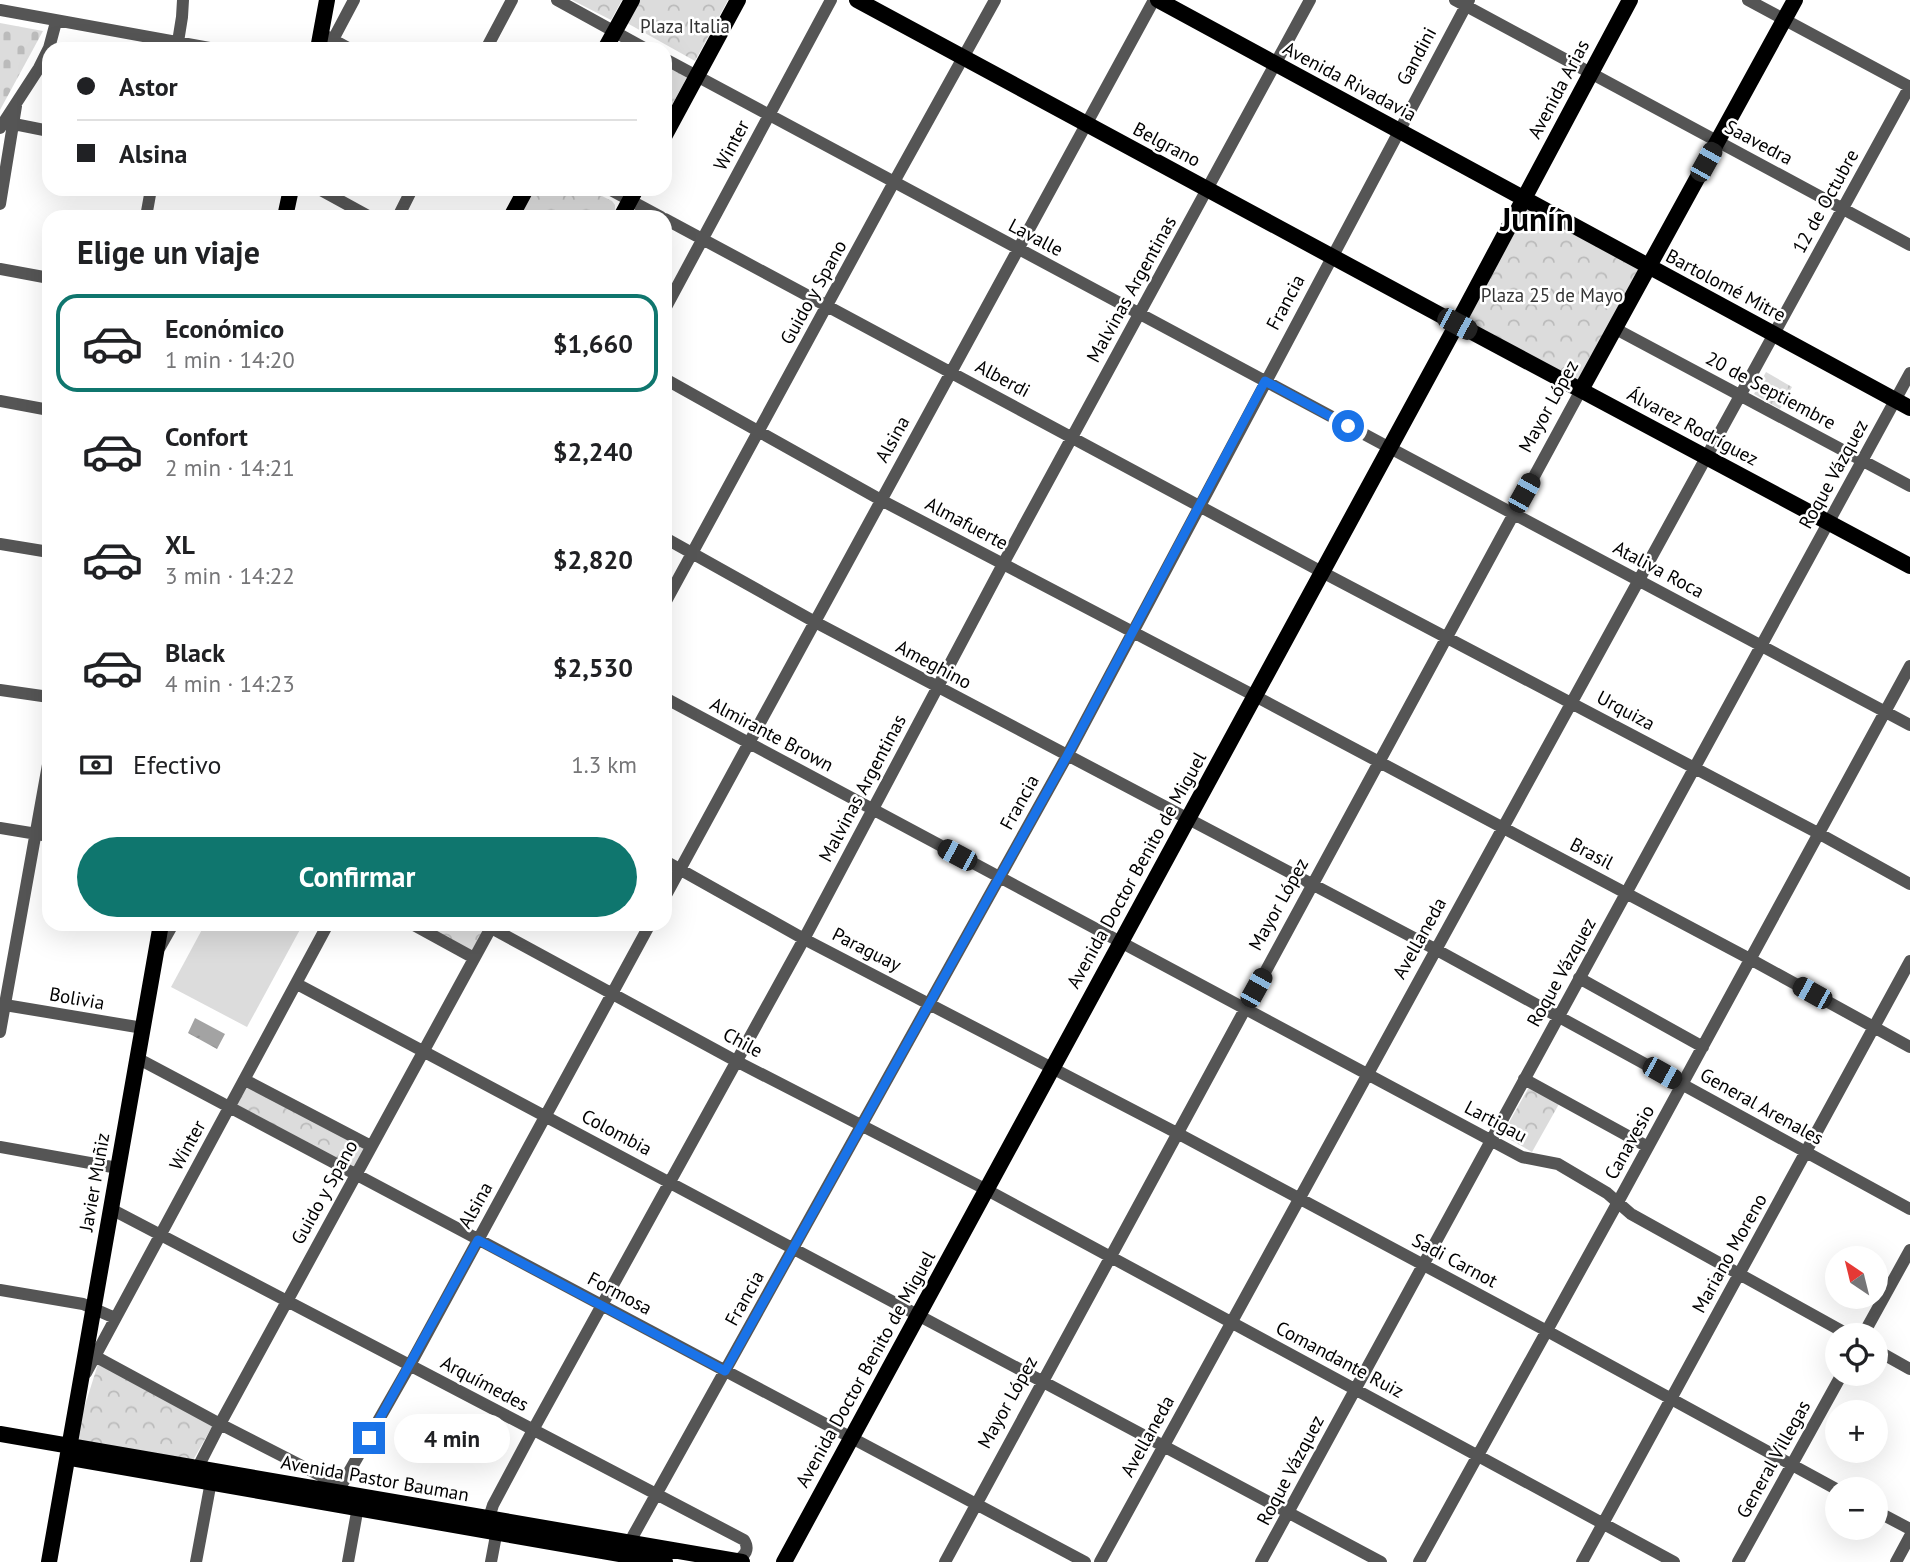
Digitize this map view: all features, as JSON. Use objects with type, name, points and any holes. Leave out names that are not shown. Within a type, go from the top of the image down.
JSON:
[{"type":"main road","points":[[325,42],[327,0]]},
{"type":"main road","points":[[609,42],[632,0]]},
{"type":"main road","points":[[672,122],[738,0]]},
{"type":"main road","name":"Belgrano","points":[[857,0],[1457,324]]},
{"type":"main road","name":"Avenida Rivadavia","points":[[1156,0],[1523,198]]},
{"type":"main road","name":"Avenida Arias","points":[[1523,198],[1630,0]]},
{"type":"main road","name":"Mayor López","points":[[1581,390],[1795,0]]},
{"type":"main road","name":"Bartolomé Mitre","points":[[1523,198],[1910,408]]},
{"type":"main road","name":"Avenida Doctor Benito de Miguel","points":[[783,1562],[1390,448],[1523,198]]},
{"type":"main road","name":"Álvarez Rodríguez","points":[[1457,324],[1910,566]]},
{"type":"main road","name":"Javier Muñiz","points":[[49,1562],[80,1384],[90,1353],[94,1308],[160,931]]},
{"type":"main road","name":"Avenida Pastor Bauman","points":[[0,1434],[68,1452],[203,1476],[339,1494],[359,1502],[665,1562]]},
{"type":"main road","name":"Avenida Pastor Bauman","points":[[0,1446],[68,1452]]},
{"type":"main road","name":"Avenida Pastor Bauman","points":[[632,1554],[740,1562]]},
{"type":"main road","points":[[774,1562],[783,1562]]},
{"type":"street","points":[[178,42],[183,0]]},
{"type":"street","points":[[326,42],[354,0]]},
{"type":"street","points":[[490,42],[512,0]]},
{"type":"street","points":[[557,0],[633,42]]},
{"type":"street","name":"Winter","points":[[672,296],[831,0]]},
{"type":"street","name":"Guido y Spano","points":[[672,590],[995,0]]},
{"type":"street","name":"Alsina","points":[[672,884],[1156,0]]},
{"type":"street","name":"Malvinas Argentinas","points":[[491,1562],[493,1504],[804,939],[1003,564],[1310,0]]},
{"type":"street","points":[[1748,0],[1910,87]]},
{"type":"street","name":"Saavedra","points":[[1463,2],[1910,245]]},
{"type":"street","name":"Gandini","points":[[1398,131],[1463,2]]},
{"type":"street","points":[[0,10],[157,42]]},
{"type":"street","points":[[51,42],[56,22]]},
{"type":"street","points":[[0,128],[42,61]]},
{"type":"street","name":"Lavalle","points":[[672,63],[1390,448]]},
{"type":"street","name":"12 de Octubre","points":[[1775,335],[1910,87]]},
{"type":"street","points":[[0,204],[17,102]]},
{"type":"street","points":[[14,124],[42,130]]},
{"type":"street","name":"Francia","points":[[632,1554],[634,1536],[1067,756],[1398,131]]},
{"type":"street","points":[[332,196],[357,210]]},
{"type":"street","name":"Alberdi","points":[[634,196],[653,210]]},
{"type":"street","name":"Alberdi","points":[[672,223],[1322,572]]},
{"type":"street","points":[[0,269],[42,277]]},
{"type":"street","name":"20 de Septiembre","points":[[1614,328],[1910,486]]},
{"type":"street","name":"Avellaneda","points":[[1100,1562],[1775,335]]},
{"type":"street","name":"Roque Vázquez","points":[[1261,1562],[1910,373]]},
{"type":"street","name":"Almafuerte","points":[[672,383],[881,500],[1255,696]]},
{"type":"street","name":"Mayor López","points":[[945,1562],[1581,390]]},
{"type":"street","points":[[0,401],[42,409]]},
{"type":"street","name":"Ataliva Roca","points":[[1390,448],[1910,725]]},
{"type":"street","name":"Ameghino","points":[[672,542],[815,622],[1189,818]]},
{"type":"street","points":[[0,544],[42,551]]},
{"type":"street","name":"Urquiza","points":[[1322,572],[1910,884]]},
{"type":"street","name":"Canavesio","points":[[1419,1562],[1910,666]]},
{"type":"street","points":[[0,690],[42,696]]},
{"type":"street","name":"Brasil","points":[[1255,696],[1910,1047]]},
{"type":"street","name":"Almirante Brown","points":[[672,702],[1121,943]]},
{"type":"street","points":[[0,1032],[5,1005],[5,973],[42,799]]},
{"type":"street","name":"General Arenales","points":[[1189,818],[1435,949],[1910,1209]]},
{"type":"street","points":[[0,828],[42,835]]},
{"type":"street","name":"Paraguay","points":[[672,865],[804,939],[1053,1067]]},
{"type":"street","points":[[155,956],[169,931]]},
{"type":"street","name":"Winter","points":[[90,1353],[115,1318],[324,931]]},
{"type":"street","points":[[425,931],[474,958]]},
{"type":"street","name":"Guido y Spano","points":[[195,1562],[203,1476],[220,1424],[486,931]]},
{"type":"street","name":"Chile","points":[[500,931],[736,1061],[987,1190]]},
{"type":"street","name":"Alsina","points":[[339,1494],[646,931]]},
{"type":"street","name":"Lartigau","points":[[1121,943],[1527,1159],[1558,1164],[1607,1193],[1631,1214],[1827,1323]]},
{"type":"street","name":"Mariano Moreno","points":[[1582,1562],[1910,961]]},
{"type":"street","points":[[1579,978],[1703,1046]]},
{"type":"street","name":"Colombia","points":[[297,984],[1381,1562]]},
{"type":"street","name":"Bolivia","points":[[5,1005],[142,1028]]},
{"type":"street","name":"Formosa","points":[[137,1058],[1085,1562]]},
{"type":"street","name":"Sadi Carnot","points":[[1053,1067],[1825,1483]]},
{"type":"street","points":[[1524,1079],[1648,1147]]},
{"type":"street","points":[[245,1080],[371,1146]]},
{"type":"street","points":[[0,1147],[118,1168]]},
{"type":"street","name":"Comandante Ruiz","points":[[987,1190],[1674,1562]]},
{"type":"street","name":"Arquímedes","points":[[111,1209],[744,1540],[747,1550],[740,1562]]},
{"type":"street","points":[[1870,1323],[1910,1250]]},
{"type":"street","points":[[0,1290],[83,1304],[115,1318]]},
{"type":"street","points":[[90,1353],[220,1424],[339,1494]]},
{"type":"street","points":[[1888,1357],[1910,1369]]},
{"type":"street","name":"General Villegas","points":[[1738,1562],[1835,1386]]},
{"type":"street","points":[[348,1562],[359,1502]]},
{"type":"street","points":[[1888,1517],[1910,1529]]},
{"type":"street","points":[[1896,1562],[1910,1536]]},
{"type":"green space","points":[[572,0],[622,0],[611,20]]},
{"type":"green space","name":"Plaza Italia","points":[[639,0],[728,0],[695,61],[672,48],[672,42],[661,42],[627,23]]},
{"type":"green space","points":[[0,23],[43,31],[0,110]]},
{"type":"green space","points":[[672,66],[688,75],[672,105]]},
{"type":"green space","points":[[530,196],[602,196],[615,205],[615,210],[523,210]]},
{"type":"green space","name":"Plaza 25 de Mayo","points":[[1523,198],[1648,266],[1581,390],[1457,325]]},
{"type":"green space","points":[[1766,372],[1792,387],[1780,409],[1754,394]]},
{"type":"green space","points":[[201,931],[299,931],[247,1027],[171,987]]},
{"type":"green space","points":[[436,931],[483,931],[472,951]]},
{"type":"green space","points":[[245,1085],[366,1148],[354,1170],[235,1107]]},
{"type":"green space","points":[[1529,1087],[1559,1104],[1532,1152],[1502,1135]]},
{"type":"green space","points":[[98,1364],[213,1425],[192,1462],[74,1440]]},
{"type":"water","points":[[195,1018],[225,1034],[217,1049],[188,1033]]},
{"type":"district","name":"Junín","points":[[1537,218]]},
{"type":"route","points":[[369,1438],[478,1240],[725,1371],[1067,756],[1265,381],[1348,426]]}]
